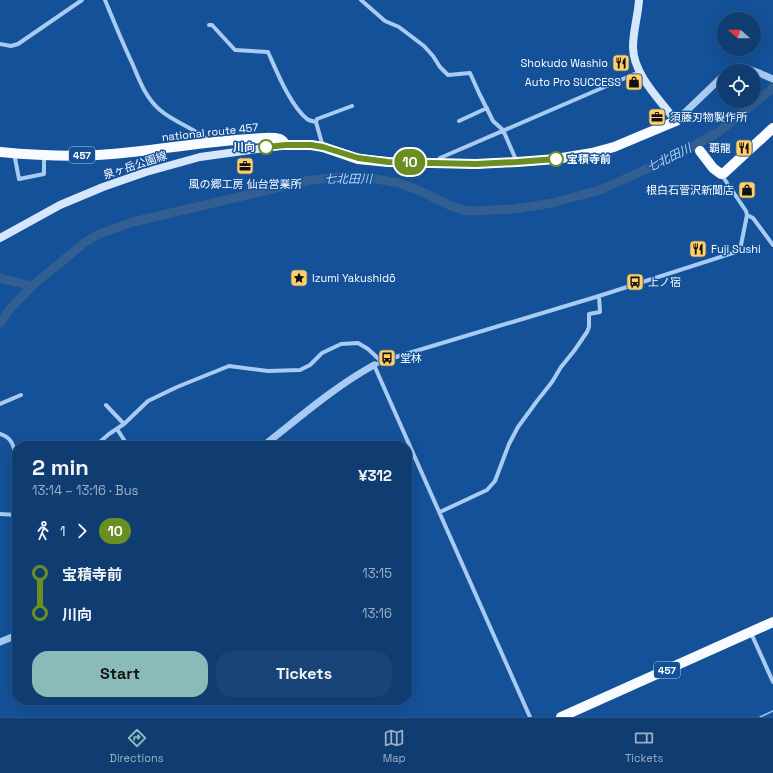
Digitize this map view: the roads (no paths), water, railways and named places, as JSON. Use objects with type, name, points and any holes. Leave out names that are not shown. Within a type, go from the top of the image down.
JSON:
[{"type":"highway","name":"national route 457","points":[[0,152],[44,155],[97,155],[163,149],[232,140],[270,138],[279,139],[286,145],[311,145],[323,147],[358,158],[388,162],[476,164],[556,159],[592,153],[614,147],[676,121]]},
{"type":"highway","points":[[700,151],[712,168],[721,174],[724,173],[773,128]]},
{"type":"highway","name":"457","points":[[561,717],[773,622]]},
{"type":"main road","points":[[639,0],[633,45],[634,57],[640,72],[676,121]]},
{"type":"main road","name":"泉ヶ岳公園線","points":[[0,238],[60,205],[103,187],[146,172],[200,157],[286,145]]},
{"type":"street","points":[[0,44],[11,46],[18,44],[82,0]]},
{"type":"street","points":[[105,0],[138,78],[148,97],[158,109],[170,118],[203,136],[211,143]]},
{"type":"street","points":[[361,0],[385,21],[399,27],[424,46],[448,75],[470,73],[493,121],[503,130],[517,162]]},
{"type":"street","points":[[209,25],[212,25],[235,50],[268,52],[280,79],[294,103],[308,119],[316,122]]},
{"type":"street","points":[[437,162],[440,158],[503,130],[640,72]]},
{"type":"street","points":[[761,74],[773,79]]},
{"type":"street","points":[[676,121],[717,82]]},
{"type":"street","points":[[316,122],[317,119],[352,106]]},
{"type":"street","points":[[459,121],[487,108]]},
{"type":"street","points":[[316,122],[323,147]]},
{"type":"street","points":[[14,154],[19,179],[44,174],[44,155]]},
{"type":"street","points":[[269,441],[316,405],[374,365],[736,252],[741,245],[747,215],[746,211],[721,174]]},
{"type":"street","points":[[747,215],[753,218],[773,245]]},
{"type":"street","points":[[440,512],[487,490],[492,486],[509,444],[518,428],[587,332],[589,327],[589,314],[600,312],[599,296]]},
{"type":"street","points":[[101,441],[124,424],[148,401],[177,387],[229,366],[268,371],[300,370],[310,365],[322,353],[341,344],[358,343],[368,349],[382,362]]},
{"type":"street","points":[[374,365],[408,441]]},
{"type":"street","points":[[0,404],[21,395]]},
{"type":"street","points":[[106,405],[124,424]]},
{"type":"street","points":[[117,429],[125,441]]},
{"type":"street","points":[[0,434],[6,436],[12,443]]},
{"type":"street","points":[[412,450],[530,717]]},
{"type":"street","points":[[0,514],[12,515]]},
{"type":"street","points":[[750,632],[773,682]]},
{"type":"street","points":[[0,642],[12,637]]},
{"type":"waterway","name":"七北田川","points":[[0,323],[10,309],[32,286],[84,243],[99,234],[133,222],[311,180],[343,177],[370,178],[399,183],[463,210],[515,209],[552,203],[600,190],[676,156],[720,131],[773,88]]},
{"type":"waterway","points":[[0,278],[32,286]]},
{"type":"waterway","points":[[760,717],[773,711]]},
{"type":"place","name":"Shokudo Washio","points":[[621,63]]},
{"type":"place","name":"Auto Pro SUCCESS","points":[[634,82]]},
{"type":"place","name":"須藤刃物製作所","points":[[657,117]]},
{"type":"place","name":"川向","points":[[266,147]]},
{"type":"place","name":"覇龍","points":[[744,148]]},
{"type":"place","name":"宝積寺前","points":[[556,159]]},
{"type":"place","name":"風の郷工房 仙台営業所","points":[[245,166]]},
{"type":"place","name":"根白石菅沢新聞店","points":[[747,190]]},
{"type":"place","name":"Fuji Sushi","points":[[698,249]]},
{"type":"place","name":"Izumi Yakushidō","points":[[299,278]]},
{"type":"place","name":"上ノ宿","points":[[635,282]]},
{"type":"place","name":"堂林","points":[[387,358]]}]
